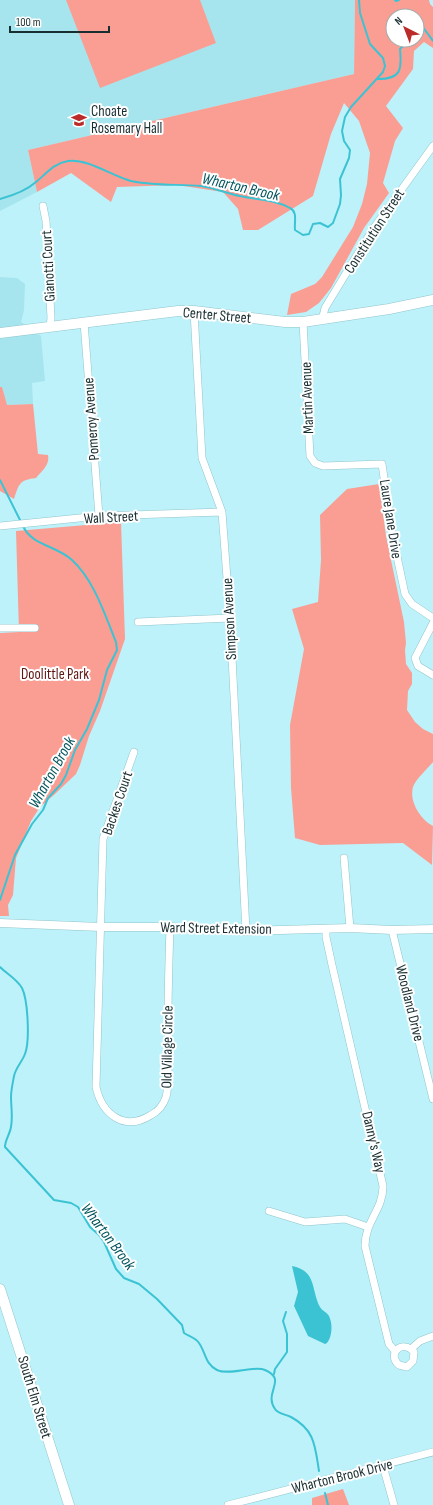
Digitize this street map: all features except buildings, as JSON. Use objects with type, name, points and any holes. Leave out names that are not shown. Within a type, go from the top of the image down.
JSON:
[{"type":"main road","name":"Center Street","points":[[0,333],[178,311],[194,311],[285,322],[303,322],[389,309],[433,300]]},
{"type":"main road","name":"South Elm Street","points":[[0,1289],[69,1505]]},
{"type":"street","name":"Constitution Street","points":[[322,320],[326,308],[373,229],[433,146]]},
{"type":"street","name":"Gianotti Court","points":[[43,206],[46,221],[51,318],[50,326]]},
{"type":"street","name":"Simpson Avenue","points":[[194,311],[202,458],[222,512],[230,618],[246,931]]},
{"type":"street","name":"Pomeroy Avenue","points":[[84,322],[99,516]]},
{"type":"street","name":"Martin Avenue","points":[[303,322],[310,456],[315,463],[323,466]]},
{"type":"street","name":"Laure Jane Drive","points":[[323,466],[382,464],[392,533],[405,594],[410,602],[433,618]]},
{"type":"street","name":"Wall Street","points":[[0,526],[99,516],[222,512]]},
{"type":"street","points":[[138,622],[230,618]]},
{"type":"street","points":[[433,623],[415,658],[418,666],[433,675]]},
{"type":"street","points":[[0,628],[35,628]]},
{"type":"street","name":"Backes Court","points":[[101,927],[103,839],[134,752]]},
{"type":"street","points":[[344,858],[350,928]]},
{"type":"street","name":"Ward Street Extension","points":[[0,923],[101,927],[170,927],[246,931],[350,928],[392,930],[433,929]]},
{"type":"street","name":"Old Village Circle","points":[[101,927],[96,1087],[100,1101],[109,1113],[120,1120],[135,1122],[148,1117],[160,1109],[168,1089],[170,927]]},
{"type":"street","name":"Danny's Way","points":[[326,929],[332,965],[383,1186],[383,1194],[380,1204],[368,1227],[365,1238],[365,1246],[389,1344],[396,1351],[394,1354],[395,1362],[403,1367],[407,1366],[413,1361],[414,1357],[411,1349]]},
{"type":"street","name":"Woodland Drive","points":[[392,930],[433,1100]]},
{"type":"street","points":[[269,1211],[305,1222],[345,1219],[368,1227]]},
{"type":"street","points":[[396,1351],[405,1346],[411,1349],[420,1341],[433,1336]]},
{"type":"street","name":"Wharton Brook Drive","points":[[228,1505],[433,1452]]},
{"type":"street","points":[[383,1466],[394,1505]]},
{"type":"shaded area","name":"Choate Rosemary Hall","points":[[0,0],[355,0],[354,74],[28,150],[37,192],[0,211]]},
{"type":"shaded area","points":[[0,277],[17,278],[25,284],[24,310],[21,322],[41,336],[45,381],[32,383],[33,404],[6,405],[2,387],[0,387]]},
{"type":"green space","points":[[66,0],[200,0],[216,43],[100,88]]},
{"type":"green space","points":[[355,0],[429,0],[433,7],[433,48],[425,43],[425,8],[385,8],[385,48],[417,48],[414,51],[413,69],[386,106],[403,128],[395,141],[383,183],[389,193],[364,228],[331,288],[319,303],[306,312],[287,315],[291,294],[315,284],[322,277],[353,227],[362,204],[367,184],[370,153],[359,121],[344,103],[331,134],[313,196],[258,230],[243,230],[238,209],[223,192],[177,185],[117,187],[111,202],[71,173],[37,192],[28,150],[354,74]]},
{"type":"green space","points":[[0,387],[2,387],[7,405],[33,404],[38,454],[48,455],[47,465],[36,478],[26,480],[20,484],[14,499],[0,491]]},
{"type":"green space","points":[[379,484],[386,536],[404,622],[406,664],[412,673],[412,684],[408,691],[407,710],[415,722],[423,729],[433,734],[433,762],[416,781],[412,792],[414,804],[420,814],[433,826],[432,865],[403,843],[320,845],[295,838],[291,788],[290,725],[304,649],[292,609],[318,602],[321,560],[320,515],[347,489]]},
{"type":"green space","name":"Doolittle Park","points":[[121,522],[125,639],[76,774],[40,807],[31,821],[16,858],[13,895],[8,905],[9,916],[0,916],[0,633],[19,632],[16,531]]},
{"type":"green space","points":[[343,1489],[349,1505],[312,1505],[312,1498]]},
{"type":"water","points":[[292,1266],[300,1268],[306,1272],[312,1282],[320,1307],[329,1316],[331,1323],[331,1334],[329,1340],[325,1344],[308,1336],[294,1306],[298,1292]]},
{"type":"waterway","name":"Wharton Brook","points":[[0,199],[28,188],[58,164],[68,161],[75,161],[83,162],[124,179],[140,183],[201,186],[239,196],[279,203],[285,205],[294,212],[295,230],[303,235],[309,234],[313,224],[320,223],[328,227],[333,223],[340,204],[340,179],[349,158],[350,150],[344,141],[342,131],[345,117],[351,107],[383,72],[385,66],[383,58],[370,44],[360,13],[359,0]]},
{"type":"waterway","name":"Wharton Brook","points":[[395,0],[399,0]]},
{"type":"waterway","points":[[425,30],[433,41]]},
{"type":"waterway","points":[[378,79],[386,79],[396,75],[401,63],[401,48]]},
{"type":"waterway","name":"Wharton Brook","points":[[0,480],[21,522]]},
{"type":"waterway","name":"Wharton Brook","points":[[0,900],[15,855],[32,824],[43,810],[48,798],[61,784],[66,775],[75,750],[87,729],[99,700],[107,670],[117,650],[116,642],[103,609],[87,577],[66,555],[32,538],[23,526]]},
{"type":"waterway","name":"Wharton Brook","points":[[0,967],[15,979],[22,988],[26,1002],[28,1021],[27,1048],[14,1076],[11,1094],[12,1123],[5,1147],[54,1200],[71,1203],[78,1207],[90,1227],[104,1242],[116,1269],[124,1278],[139,1284],[157,1299],[182,1325],[184,1333],[198,1341],[213,1368],[222,1372],[260,1369],[272,1374],[275,1378],[272,1403],[278,1412],[291,1417],[305,1427],[315,1446],[319,1471]]},
{"type":"waterway","points":[[274,1374],[275,1369],[287,1352],[287,1334],[283,1321],[286,1312]]},
{"type":"waterway","name":"Wharton Brook","points":[[325,1493],[328,1505]]},
{"type":"place","name":"Choate Rosemary Hall","points":[[79,120]]}]
